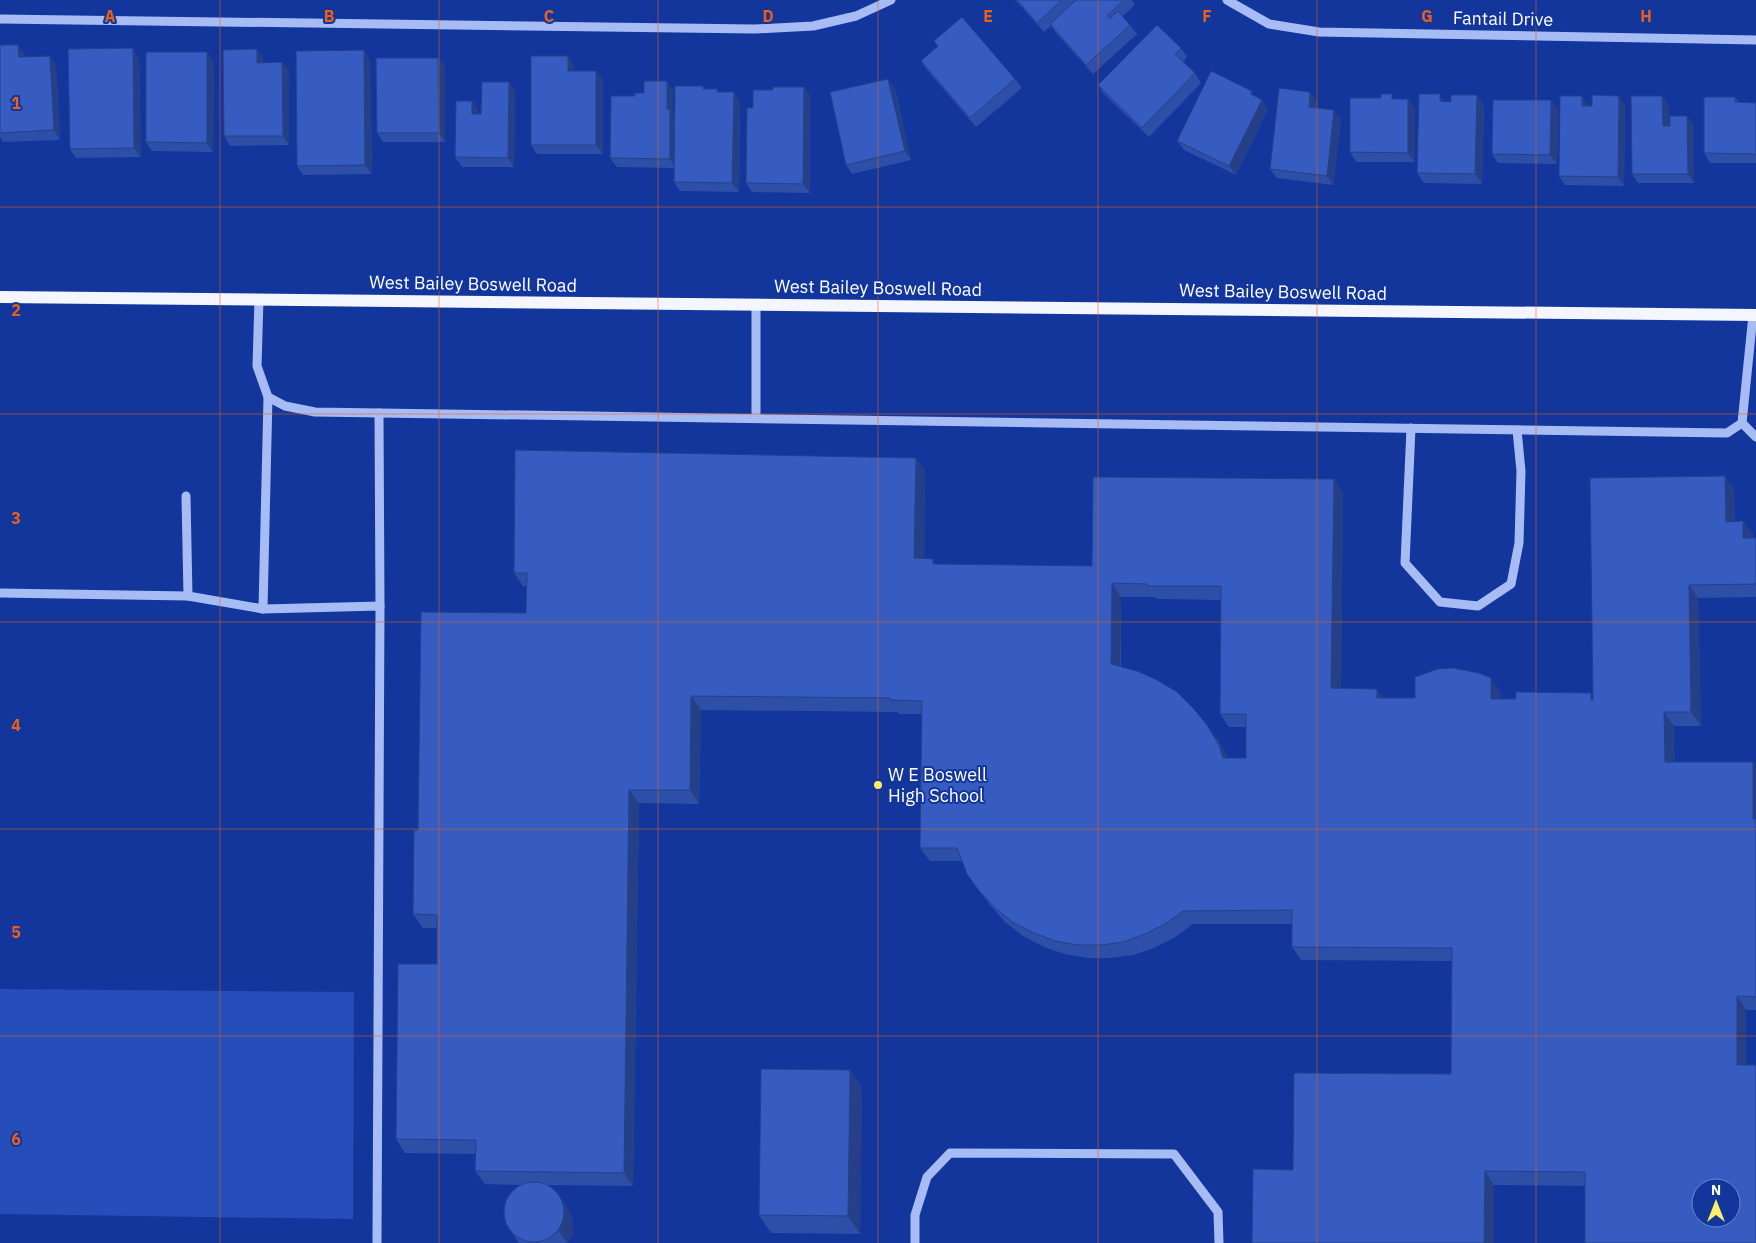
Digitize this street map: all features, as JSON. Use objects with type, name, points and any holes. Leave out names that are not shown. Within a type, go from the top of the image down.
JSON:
[{"type":"main road","name":"West Bailey Boswell Road","points":[[0,297],[1755,315]]},
{"type":"street","points":[[0,19],[755,29],[813,26],[856,16],[890,0]]},
{"type":"street","name":"Fantail Drive","points":[[1227,0],[1269,24],[1319,32],[1756,40]]},
{"type":"street","points":[[259,299],[257,366],[268,397],[263,609]]},
{"type":"street","points":[[756,304],[756,418]]},
{"type":"street","points":[[268,397],[285,406],[315,412],[1728,433],[1742,423],[1755,315]]},
{"type":"street","points":[[377,1243],[379,413]]},
{"type":"street","points":[[1742,423],[1756,437]]},
{"type":"street","points":[[1411,428],[1405,563],[1440,602],[1478,606],[1511,584],[1520,543],[1521,471],[1517,430]]},
{"type":"street","points":[[186,496],[188,596]]},
{"type":"street","points":[[0,593],[188,596],[263,609],[380,606]]},
{"type":"street","points":[[915,1243],[915,1215],[927,1176],[950,1153],[1174,1154],[1218,1212],[1219,1243]]},
{"type":"shaded area","points":[[0,989],[354,992],[353,1219],[0,1214]]},
{"type":"building","points":[[1017,0],[1062,0],[1037,23]]},
{"type":"building","points":[[1076,0],[1124,0],[1107,16],[1110,19],[1118,11],[1130,25],[1086,65],[1050,24]]},
{"type":"building","points":[[962,17],[1015,79],[970,118],[921,61],[938,46],[934,41]]},
{"type":"building","points":[[1157,25],[1181,48],[1175,54],[1195,73],[1142,128],[1098,85]]},
{"type":"building","points":[[0,45],[18,45],[19,57],[50,56],[54,130],[0,133]]},
{"type":"building","points":[[133,48],[134,148],[70,149],[68,49]]},
{"type":"building","points":[[257,49],[257,63],[282,62],[283,136],[224,136],[223,50]]},
{"type":"building","points":[[364,50],[365,165],[297,166],[296,51]]},
{"type":"building","points":[[146,52],[207,52],[207,143],[146,142]]},
{"type":"building","points":[[531,56],[568,56],[568,71],[596,71],[596,145],[531,145]]},
{"type":"building","points":[[376,58],[438,58],[439,133],[377,133]]},
{"type":"building","points":[[1211,71],[1252,91],[1251,94],[1262,100],[1229,166],[1177,141]]},
{"type":"building","points":[[888,79],[905,151],[846,165],[830,92]]},
{"type":"building","points":[[644,81],[667,81],[667,109],[670,110],[670,159],[610,158],[611,96],[635,96],[635,93],[644,93]]},
{"type":"building","points":[[482,82],[509,82],[508,158],[455,157],[456,101],[472,101],[472,114],[481,114]]},
{"type":"building","points":[[675,86],[703,86],[703,89],[717,89],[717,92],[734,92],[732,183],[674,182]]},
{"type":"building","points":[[773,87],[804,87],[803,184],[746,183],[747,108],[753,108],[753,90],[773,90]]},
{"type":"building","points":[[1279,88],[1310,92],[1309,107],[1334,110],[1327,176],[1270,169]]},
{"type":"building","points":[[1381,94],[1392,94],[1392,99],[1408,99],[1408,153],[1350,152],[1350,98],[1381,98]]},
{"type":"building","points":[[1419,94],[1440,94],[1440,101],[1451,102],[1451,95],[1477,95],[1475,174],[1417,173]]},
{"type":"building","points":[[1592,95],[1619,96],[1618,177],[1559,176],[1560,96],[1582,96],[1582,106],[1592,106]]},
{"type":"building","points":[[1631,96],[1662,96],[1663,126],[1670,126],[1670,116],[1687,116],[1688,174],[1632,174]]},
{"type":"building","points":[[1704,97],[1735,97],[1735,102],[1756,103],[1756,154],[1704,153]]},
{"type":"building","points":[[1493,100],[1551,100],[1550,155],[1492,154]]},
{"type":"building","points":[[515,450],[916,458],[914,558],[933,559],[933,564],[1092,566],[1093,477],[1334,479],[1331,688],[1377,689],[1377,698],[1415,698],[1415,677],[1438,669],[1453,668],[1479,673],[1491,678],[1491,699],[1516,699],[1516,692],[1591,693],[1591,700],[1593,700],[1590,478],[1725,476],[1726,522],[1743,521],[1743,538],[1756,538],[1756,584],[1689,585],[1691,712],[1664,712],[1665,762],[1753,762],[1753,819],[1756,819],[1756,997],[1737,996],[1737,1065],[1756,1065],[1756,1243],[1585,1243],[1585,1172],[1485,1171],[1484,1243],[1252,1243],[1253,1169],[1293,1170],[1294,1073],[1451,1074],[1452,948],[1292,947],[1292,910],[1183,911],[1165,924],[1145,934],[1123,942],[1101,945],[1078,945],[1055,941],[1034,933],[1014,923],[996,909],[980,892],[967,874],[957,848],[920,848],[922,701],[890,700],[890,698],[691,696],[690,790],[629,790],[624,1173],[475,1171],[476,1140],[396,1139],[398,964],[437,964],[437,915],[413,914],[414,830],[418,830],[421,612],[526,613],[527,573],[514,573]],"holes":[[[1112,583],[1147,584],[1147,586],[1221,586],[1220,714],[1246,714],[1246,758],[1223,758],[1219,745],[1207,725],[1177,692],[1137,671],[1111,664]]]},
{"type":"building","points":[[761,1069],[850,1070],[848,1216],[759,1215]]},
{"type":"building","points":[[534,1182],[551,1187],[559,1195],[564,1212],[559,1229],[551,1237],[534,1242],[517,1237],[509,1229],[504,1212],[509,1195],[517,1187]]},
{"type":"place","name":"W E Boswell High School","points":[[878,785]]}]
